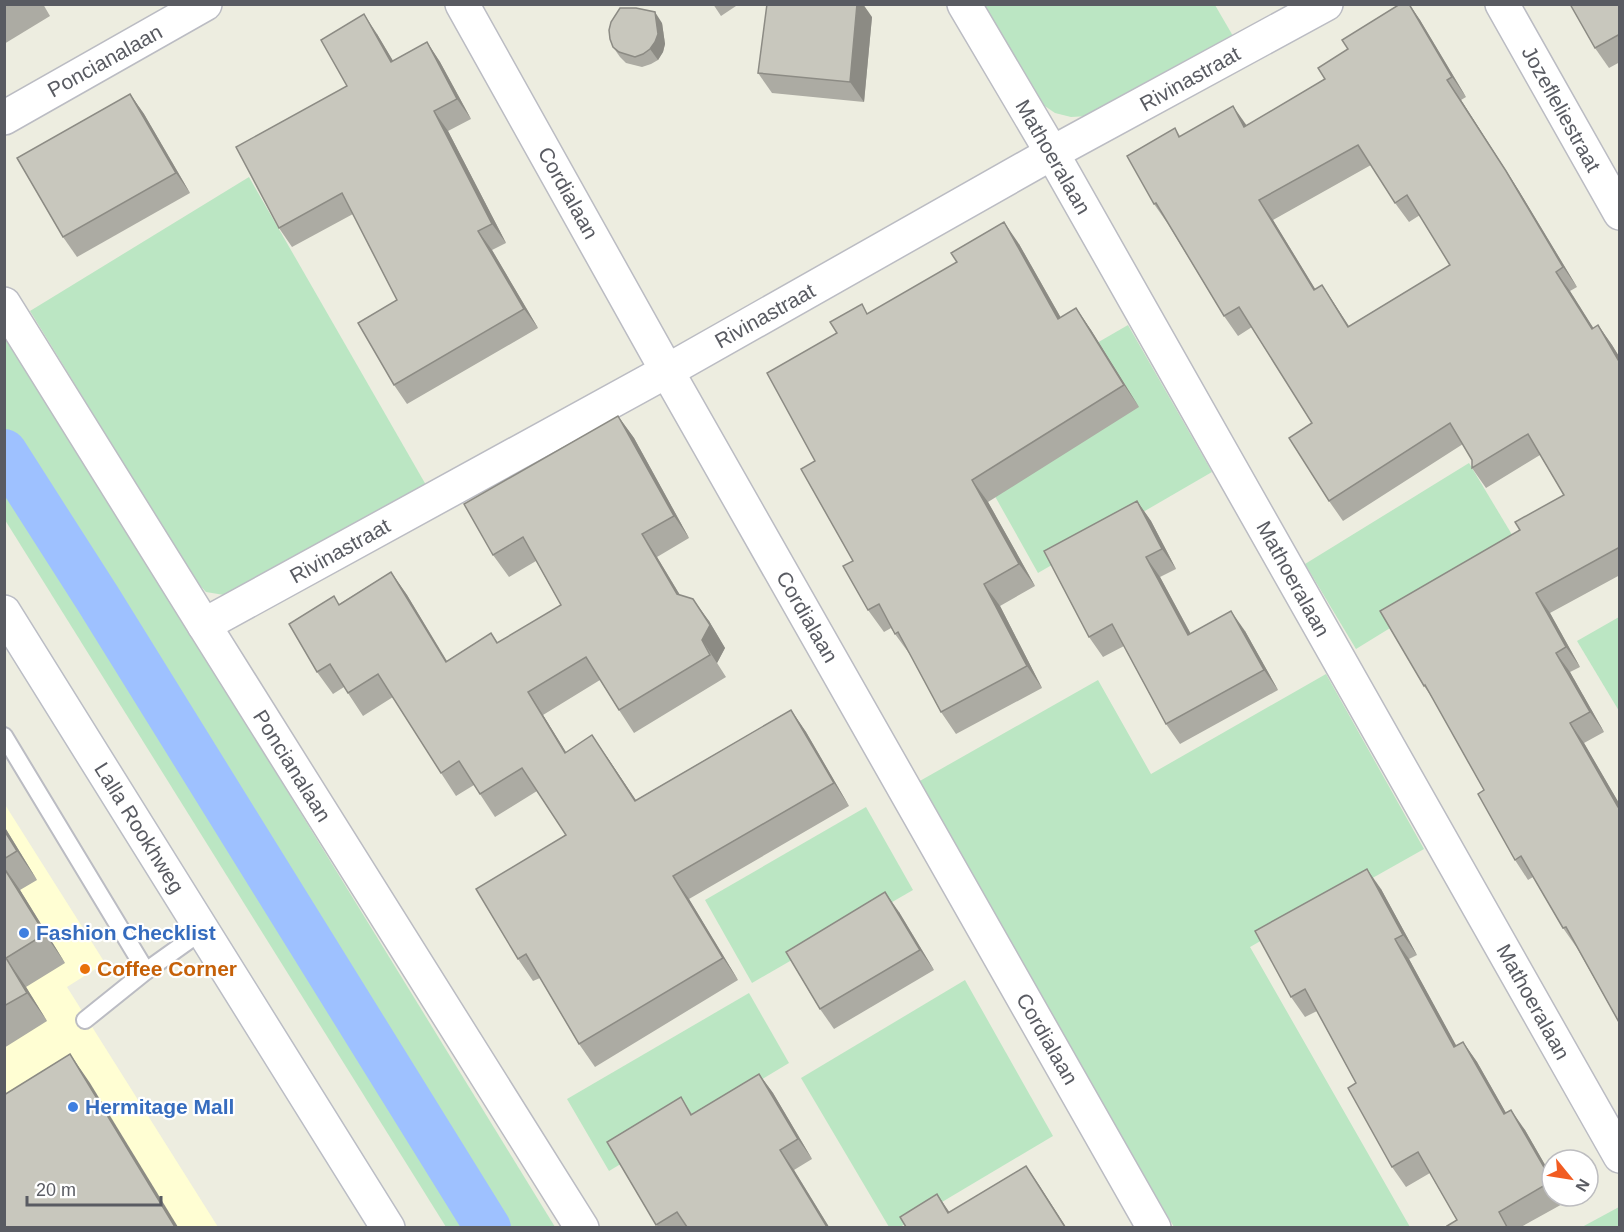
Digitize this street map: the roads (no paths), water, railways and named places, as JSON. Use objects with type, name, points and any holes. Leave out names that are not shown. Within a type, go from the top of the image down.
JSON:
[{"type":"street","name":"Poncianalaan","points":[[4,118],[205,4]]},
{"type":"street","name":"Cordialaan","points":[[462,4],[667,371],[1154,1227]]},
{"type":"street","name":"Mathoeralaan","points":[[964,4],[1052,153],[1620,1156]]},
{"type":"street","name":"Rivinastraat","points":[[204,625],[667,371],[1052,153],[1326,4]]},
{"type":"street","name":"Jozefleliestraat","points":[[1502,4],[1620,213]]},
{"type":"street","name":"Poncianalaan","points":[[4,304],[582,1227]]},
{"type":"street","name":"Lalla Rookhweg","points":[[4,612],[388,1227]]},
{"type":"lane","points":[[4,736],[146,971]]},
{"type":"lane","points":[[85,1020],[146,971],[202,931]]},
{"type":"waterway","points":[[4,452],[98,599],[488,1228]]},
{"type":"place","name":"Fashion Checklist","points":[[24,933]]},
{"type":"place","name":"Coffee Corner","points":[[85,969]]},
{"type":"place","name":"Hermitage Mall","points":[[73,1107]]}]
